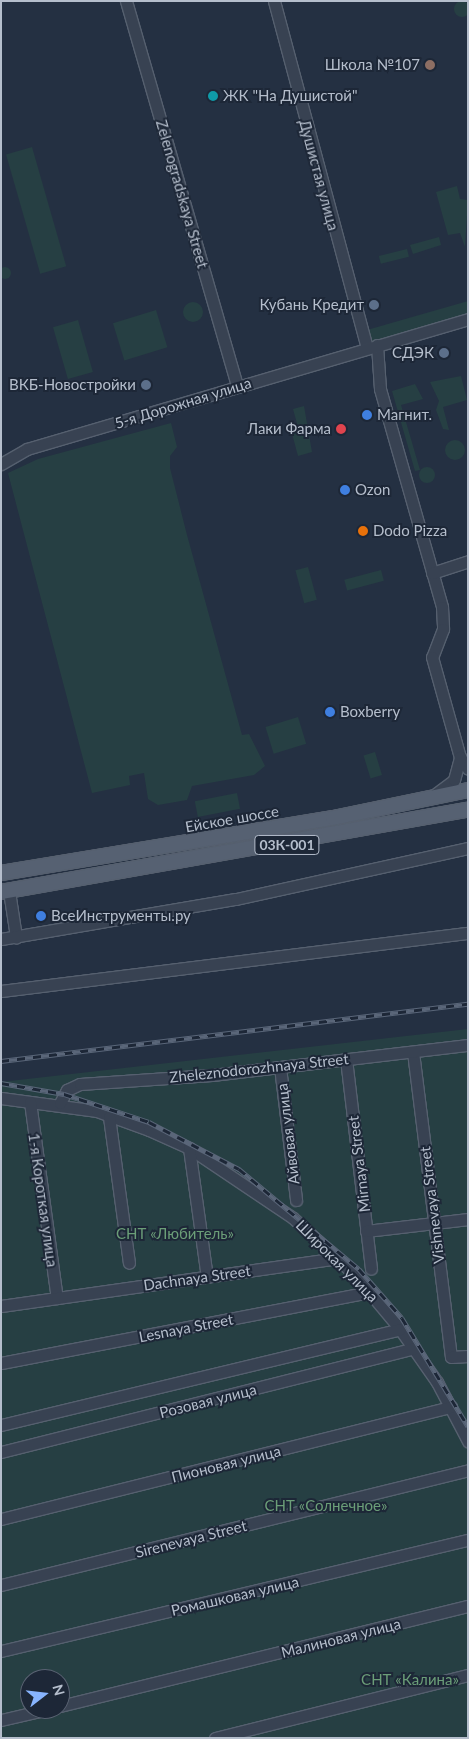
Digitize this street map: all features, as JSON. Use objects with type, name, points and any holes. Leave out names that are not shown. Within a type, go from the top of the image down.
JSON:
[{"type":"main road","name":"Ейское шоссе","points":[[1,874],[428,800],[468,790]]},
{"type":"main road","name":"03К-001","points":[[5,892],[468,810]]},
{"type":"street","name":"Zelenogradskaya Street","points":[[126,1],[237,386]]},
{"type":"street","name":"Душистая улица","points":[[274,1],[372,346],[380,389],[444,621],[432,657],[460,757]]},
{"type":"street","name":"5-я Дорожная улица","points":[[1,464],[27,449],[468,319]]},
{"type":"street","points":[[432,573],[468,561]]},
{"type":"street","points":[[460,757],[468,769]]},
{"type":"street","points":[[428,800],[454,780],[460,757]]},
{"type":"street","points":[[1,939],[236,899],[468,848]]},
{"type":"street","points":[[5,892],[16,937]]},
{"type":"street","points":[[1,991],[468,933]]},
{"type":"street","name":"Zheleznodorozhnaya Street","points":[[60,1103],[67,1090],[80,1084],[280,1067],[468,1045]]},
{"type":"street","name":"Vishnevaya Street","points":[[413,1052],[451,1357],[468,1356]]},
{"type":"street","name":"Mirnaya Street","points":[[346,1059],[371,1269]]},
{"type":"street","name":"Айвовая улица","points":[[280,1067],[296,1200]]},
{"type":"street","name":"Широкая улица","points":[[1,1098],[30,1102],[60,1103],[109,1117],[189,1148],[293,1218],[337,1258],[370,1292],[400,1329],[451,1407],[468,1441]]},
{"type":"street","name":"1-я Короткая улица","points":[[30,1102],[57,1298]]},
{"type":"street","points":[[109,1117],[129,1263]]},
{"type":"street","points":[[189,1148],[207,1277]]},
{"type":"street","points":[[366,1231],[468,1219]]},
{"type":"street","name":"Dachnaya Street","points":[[1,1306],[337,1258]]},
{"type":"street","name":"Lesnaya Street","points":[[1,1363],[370,1292]]},
{"type":"street","points":[[1,1425],[400,1329]]},
{"type":"street","name":"Розовая улица","points":[[1,1452],[414,1348]]},
{"type":"street","name":"Пионовая улица","points":[[1,1519],[451,1407]]},
{"type":"street","name":"Sirenevaya Street","points":[[1,1585],[468,1470]]},
{"type":"street","name":"Ромашковая улица","points":[[1,1651],[468,1540]]},
{"type":"street","name":"Малиновая улица","points":[[70,1704],[468,1606]]},
{"type":"street","points":[[215,1738],[468,1675]]},
{"type":"street","points":[[1,1720],[20,1716]]},
{"type":"green space","points":[[462,1],[470,9],[462,17],[454,9]]},
{"type":"green space","points":[[32,147],[66,266],[40,274],[6,154]]},
{"type":"green space","points":[[457,186],[460,199],[468,200],[465,247],[460,233],[448,235],[436,192]]},
{"type":"green space","points":[[439,237],[441,245],[413,254],[410,245]]},
{"type":"green space","points":[[407,249],[409,257],[381,264],[379,256]]},
{"type":"green space","points":[[3,267],[7,267],[11,273],[7,279],[3,279],[-1,275],[-1,271]]},
{"type":"green space","points":[[468,301],[468,316],[374,342],[369,340],[367,330]]},
{"type":"green space","points":[[193,302],[200,305],[203,312],[200,319],[193,322],[186,319],[183,312],[186,305]]},
{"type":"green space","points":[[156,310],[167,347],[124,360],[113,323]]},
{"type":"green space","points":[[78,320],[93,372],[68,379],[53,327]]},
{"type":"green space","points":[[461,376],[467,400],[443,407],[449,430],[443,429],[436,410],[439,401],[430,382]]},
{"type":"green space","points":[[415,384],[423,399],[401,405],[420,470],[415,471],[392,391]]},
{"type":"green space","points":[[304,406],[312,452],[298,456],[291,430],[298,427],[293,409]]},
{"type":"green space","points":[[171,423],[177,447],[170,456],[170,468],[187,535],[242,735],[249,734],[265,766],[254,775],[192,786],[187,800],[158,805],[148,799],[144,773],[129,776],[130,785],[92,793],[8,473],[38,459]]},
{"type":"green space","points":[[455,440],[462,443],[465,450],[462,457],[455,460],[448,457],[445,450],[448,443]]},
{"type":"green space","points":[[424,467],[430,467],[435,472],[433,481],[424,483],[419,478],[419,472]]},
{"type":"green space","points":[[308,567],[317,600],[304,603],[295,570]]},
{"type":"green space","points":[[381,570],[384,581],[347,590],[344,580]]},
{"type":"green space","points":[[298,717],[306,744],[274,754],[265,727]]},
{"type":"green space","points":[[375,752],[382,775],[371,778],[364,756]]},
{"type":"green space","points":[[237,793],[240,809],[198,817],[195,801]]},
{"type":"green space","points":[[468,1029],[468,1738],[1,1738],[1,1082]]},
{"type":"railway","points":[[1,1061],[468,1004]]},
{"type":"railway","points":[[1,1083],[64,1094],[149,1122],[239,1169],[359,1269],[402,1318],[468,1426]]},
{"type":"place","name":"Школа №107","points":[[430,65]]},
{"type":"place","name":"ЖК \"На Душистой\"","points":[[213,96]]},
{"type":"place","name":"Кубань Кредит","points":[[374,305]]},
{"type":"place","name":"СДЭК","points":[[444,353]]},
{"type":"place","name":"ВКБ-Новостройки","points":[[146,385]]},
{"type":"place","name":"Магнит.","points":[[367,415]]},
{"type":"place","name":"Лаки Фарма","points":[[341,429]]},
{"type":"place","name":"Ozon","points":[[345,490]]},
{"type":"place","name":"Dodo Pizza","points":[[363,531]]},
{"type":"place","name":"Boxberry","points":[[330,712]]},
{"type":"place","name":"ВсеИнструменты.ру","points":[[41,916]]},
{"type":"park label","name":"СНТ «Любитель»","points":[[175,1234]]},
{"type":"park label","name":"СНТ «Солнечное»","points":[[326,1506]]},
{"type":"park label","name":"СНТ «Калина»","points":[[410,1680]]}]
